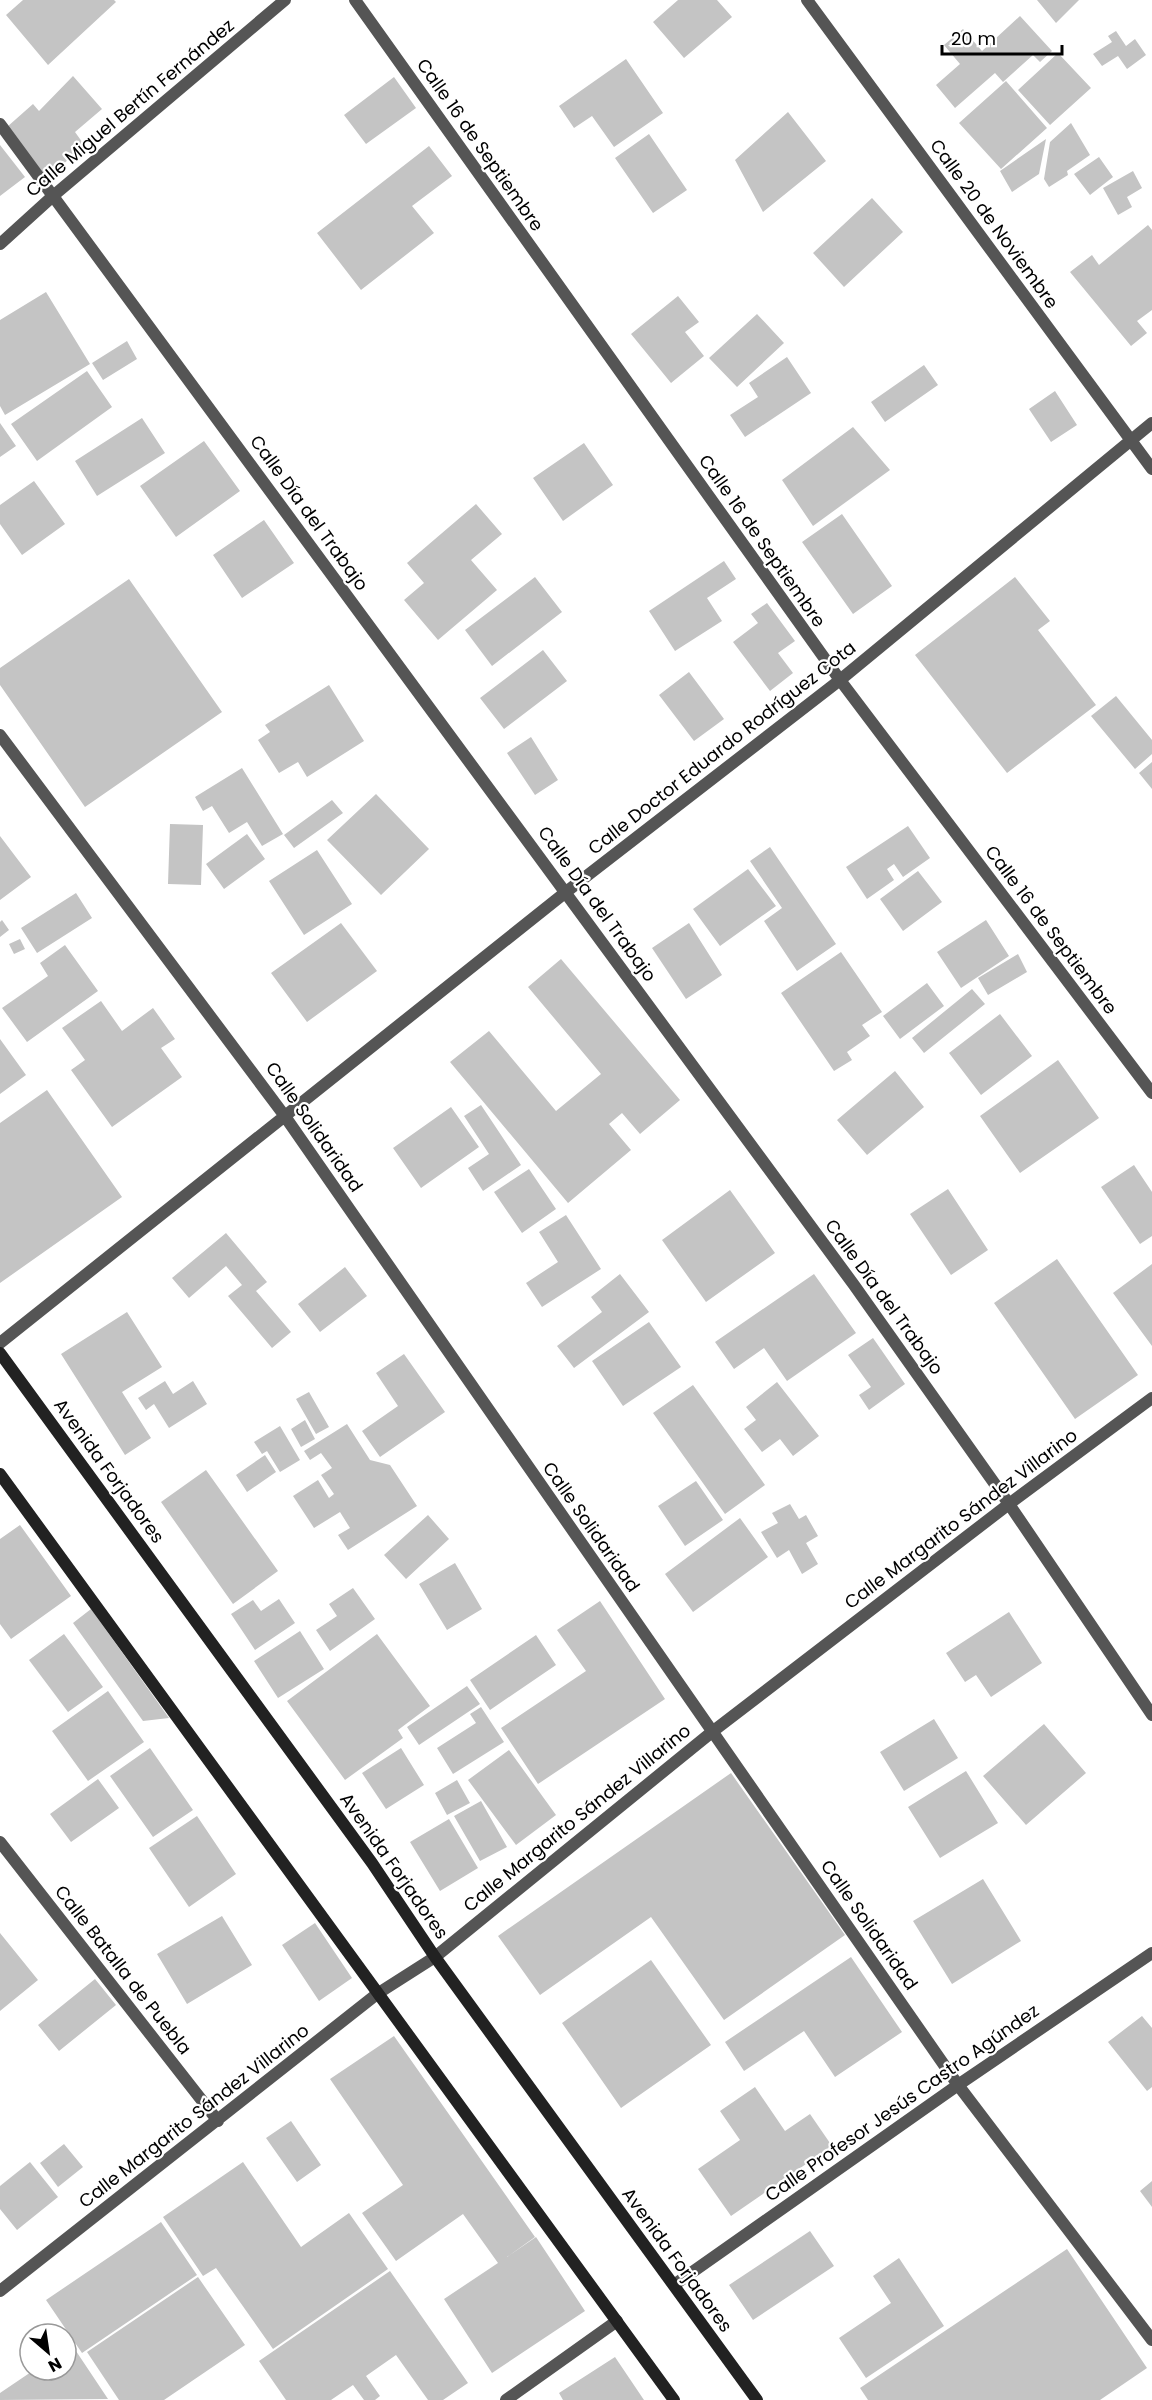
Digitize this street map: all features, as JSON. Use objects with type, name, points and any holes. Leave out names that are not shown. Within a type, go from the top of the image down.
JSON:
[{"type":"main road","name":"Avenida Forjadores","points":[[0,1353],[372,1863],[435,1957],[757,2400]]},
{"type":"main road","points":[[0,1474],[674,2400]]},
{"type":"street","name":"Calle Miguel Bertín Fernández","points":[[0,244],[53,196],[285,0]]},
{"type":"street","name":"Calle 16 de Septiembre","points":[[355,0],[840,680],[1152,1093]]},
{"type":"street","name":"Calle 20 de Noviembre","points":[[807,0],[1152,469]]},
{"type":"street","name":"Calle Día del Trabajo","points":[[0,124],[854,1285],[1009,1504],[1152,1715]]},
{"type":"street","name":"Calle Doctor Eduardo Rodríguez Cota","points":[[0,1343],[566,892],[840,680],[1152,423]]},
{"type":"street","name":"Calle Solidaridad","points":[[0,735],[284,1115],[958,2085],[1152,2340]]},
{"type":"street","name":"Calle Margarito Sández Villarino","points":[[0,2291],[377,1995],[435,1957],[712,1732],[1009,1504],[1152,1398]]},
{"type":"street","name":"Calle Batalla de Puebla","points":[[0,1842],[218,2121]]},
{"type":"street","name":"Calle Profesor Jesús Castro Agúndez","points":[[674,2285],[958,2085],[1152,1953]]},
{"type":"street","points":[[506,2400],[617,2321]]},
{"type":"building","points":[[23,0],[114,0],[116,2],[48,65],[6,15]]},
{"type":"building","points":[[678,0],[717,0],[732,17],[684,58],[653,22]]},
{"type":"building","points":[[1037,0],[1079,0],[1056,23]]},
{"type":"building","points":[[1020,16],[1052,51],[1040,62],[1033,55],[1003,82],[995,73],[955,108],[936,85],[960,64],[944,45],[963,29],[982,51]]},
{"type":"building","points":[[1116,31],[1126,46],[1135,39],[1146,55],[1127,69],[1118,56],[1102,66],[1093,54],[1112,42],[1108,36]]},
{"type":"building","points":[[1058,53],[1091,88],[1050,125],[1018,90]]},
{"type":"building","points":[[626,59],[663,113],[614,147],[592,116],[574,128],[559,106]]},
{"type":"building","points":[[73,76],[102,109],[75,132],[85,146],[46,178],[7,127],[33,104],[39,111]]},
{"type":"building","points":[[394,77],[416,108],[366,144],[344,115]]},
{"type":"building","points":[[1006,81],[1047,128],[1001,169],[959,123]]},
{"type":"building","points":[[788,112],[826,161],[763,212],[735,160]]},
{"type":"building","points":[[1071,123],[1090,155],[1067,171],[1068,175],[1049,187],[1044,179],[1050,142]]},
{"type":"building","points":[[649,134],[687,190],[653,213],[615,158]]},
{"type":"building","points":[[1046,139],[1039,174],[1012,192],[1000,171]]},
{"type":"building","points":[[0,145],[25,177],[0,196]]},
{"type":"building","points":[[429,146],[452,176],[412,206],[434,233],[361,290],[317,233]]},
{"type":"building","points":[[1099,157],[1113,177],[1090,195],[1074,174]]},
{"type":"building","points":[[1133,171],[1142,188],[1127,197],[1132,207],[1118,215],[1103,188]]},
{"type":"building","points":[[872,198],[903,232],[844,287],[813,253]]},
{"type":"building","points":[[1148,225],[1152,230],[1152,310],[1137,321],[1147,333],[1131,346],[1070,272],[1092,255],[1099,265]]},
{"type":"building","points":[[46,292],[90,364],[5,415],[0,406],[0,320]]},
{"type":"building","points":[[678,296],[699,322],[685,332],[704,356],[671,383],[631,334]]},
{"type":"building","points":[[757,314],[784,343],[737,387],[709,358]]},
{"type":"building","points":[[127,341],[137,359],[103,380],[92,363]]},
{"type":"building","points":[[787,357],[811,393],[745,437],[730,415],[758,397],[749,383]]},
{"type":"building","points":[[924,365],[938,385],[885,422],[871,402]]},
{"type":"building","points":[[87,371],[112,407],[37,461],[11,424]]},
{"type":"building","points":[[1055,391],[1077,425],[1051,442],[1029,409]]},
{"type":"building","points":[[142,418],[165,453],[97,496],[75,461]]},
{"type":"building","points":[[0,423],[16,446],[0,457]]},
{"type":"building","points":[[853,427],[890,470],[813,526],[782,480]]},
{"type":"building","points":[[204,441],[240,491],[176,537],[140,486]]},
{"type":"building","points":[[584,443],[613,485],[563,521],[533,478]]},
{"type":"building","points":[[34,481],[65,524],[22,555],[0,524],[0,505]]},
{"type":"building","points":[[476,504],[502,534],[471,560],[497,590],[438,640],[404,600],[424,583],[407,563]]},
{"type":"building","points":[[842,514],[892,586],[853,614],[802,542]]},
{"type":"building","points":[[264,520],[294,563],[242,598],[213,555]]},
{"type":"building","points":[[724,561],[736,579],[707,598],[722,621],[675,651],[649,611]]},
{"type":"building","points":[[535,577],[562,612],[492,666],[465,630]]},
{"type":"building","points":[[1015,577],[1050,621],[1038,630],[1096,705],[1007,773],[915,655]]},
{"type":"building","points":[[129,579],[222,712],[85,807],[0,685],[0,668]]},
{"type":"building","points":[[767,603],[795,641],[778,653],[793,673],[770,691],[733,642],[758,623],[751,614]]},
{"type":"building","points":[[543,650],[567,681],[504,729],[480,698]]},
{"type":"building","points":[[689,672],[724,719],[694,741],[659,695]]},
{"type":"building","points":[[329,685],[364,741],[307,777],[298,762],[279,773],[258,740],[270,732],[265,725]]},
{"type":"building","points":[[1116,696],[1152,740],[1152,754],[1135,769],[1091,716]]},
{"type":"building","points":[[531,737],[558,780],[535,795],[507,753]]},
{"type":"building","points":[[1152,762],[1152,789],[1139,773]]},
{"type":"building","points":[[242,768],[283,834],[262,846],[247,822],[229,833],[212,806],[203,811],[195,797]]},
{"type":"building","points":[[376,794],[429,849],[381,895],[327,840]]},
{"type":"building","points":[[332,800],[343,813],[294,848],[284,835]]},
{"type":"building","points":[[170,824],[203,825],[201,885],[168,884]]},
{"type":"building","points":[[908,826],[930,858],[903,877],[894,864],[887,869],[894,880],[867,899],[846,867]]},
{"type":"building","points":[[247,834],[265,859],[224,889],[206,864]]},
{"type":"building","points":[[0,836],[31,877],[0,900]]},
{"type":"building","points":[[770,847],[836,944],[797,971],[764,921],[782,908],[750,861]]},
{"type":"building","points":[[317,850],[352,904],[304,935],[269,881]]},
{"type":"building","points":[[748,869],[776,906],[720,946],[693,909]]},
{"type":"building","points":[[918,871],[942,902],[903,931],[880,899]]},
{"type":"building","points":[[76,893],[92,918],[37,953],[21,928]]},
{"type":"building","points":[[2,920],[9,930],[0,937],[0,922]]},
{"type":"building","points":[[986,920],[1009,956],[961,988],[937,952]]},
{"type":"building","points":[[341,923],[377,971],[307,1022],[271,973]]},
{"type":"building","points":[[689,923],[722,975],[686,999],[652,948]]},
{"type":"building","points":[[20,939],[25,949],[14,954],[9,944]]},
{"type":"building","points":[[65,945],[98,991],[27,1042],[2,1008],[48,976],[40,963]]},
{"type":"building","points":[[841,952],[882,1012],[862,1025],[870,1036],[847,1052],[852,1060],[834,1071],[781,993]]},
{"type":"building","points":[[1018,954],[1027,972],[988,995],[978,978]]},
{"type":"building","points":[[561,959],[680,1100],[640,1134],[622,1113],[609,1124],[631,1150],[568,1203],[450,1062],[489,1031],[556,1111],[601,1074],[528,987]]},
{"type":"building","points":[[927,983],[944,1006],[900,1039],[883,1016]]},
{"type":"building","points":[[972,989],[985,1004],[924,1053],[912,1038]]},
{"type":"building","points":[[101,1001],[122,1031],[153,1008],[175,1039],[161,1048],[182,1077],[112,1127],[71,1070],[85,1060],[62,1028]]},
{"type":"building","points":[[1000,1014],[1032,1056],[981,1095],[949,1053]]},
{"type":"building","points":[[0,1039],[26,1075],[0,1094]]},
{"type":"building","points":[[1058,1060],[1099,1118],[1020,1173],[980,1116]]},
{"type":"building","points":[[895,1071],[924,1107],[867,1155],[837,1120]]},
{"type":"building","points":[[47,1090],[122,1197],[0,1283],[0,1123]]},
{"type":"building","points":[[481,1105],[521,1165],[483,1191],[468,1168],[489,1154],[464,1116]]},
{"type":"building","points":[[451,1107],[479,1147],[421,1188],[393,1148]]},
{"type":"building","points":[[1134,1165],[1152,1192],[1152,1236],[1140,1244],[1101,1187]]},
{"type":"building","points":[[529,1169],[556,1209],[522,1233],[494,1192]]},
{"type":"building","points":[[948,1189],[988,1250],[951,1275],[910,1214]]},
{"type":"building","points":[[730,1190],[775,1253],[706,1302],[662,1240]]},
{"type":"building","points":[[566,1215],[601,1269],[542,1307],[526,1283],[558,1262],[539,1232]]},
{"type":"building","points":[[226,1233],[267,1282],[256,1291],[291,1332],[272,1348],[228,1296],[242,1285],[226,1266],[189,1298],[172,1278]]},
{"type":"building","points":[[1057,1259],[1138,1375],[1075,1419],[994,1303]]},
{"type":"building","points":[[1152,1264],[1152,1346],[1113,1293]]},
{"type":"building","points":[[345,1267],[367,1296],[320,1332],[298,1304]]},
{"type":"building","points":[[620,1274],[649,1312],[574,1368],[557,1346],[602,1312],[591,1297]]},
{"type":"building","points":[[814,1274],[856,1333],[787,1381],[764,1348],[734,1369],[715,1342]]},
{"type":"building","points":[[127,1312],[162,1367],[122,1392],[151,1438],[125,1455],[61,1354]]},
{"type":"building","points":[[649,1322],[681,1367],[623,1406],[592,1361]]},
{"type":"building","points":[[873,1338],[905,1384],[869,1410],[859,1395],[871,1387],[848,1355]]},
{"type":"building","points":[[404,1354],[445,1412],[380,1457],[362,1431],[398,1406],[376,1373]]},
{"type":"building","points":[[165,1381],[173,1394],[193,1381],[207,1404],[169,1428],[154,1404],[146,1410],[138,1398]]},
{"type":"building","points":[[777,1382],[819,1436],[793,1456],[780,1439],[762,1452],[744,1429],[756,1420],[746,1407]]},
{"type":"building","points":[[693,1385],[765,1485],[725,1514],[653,1413]]},
{"type":"building","points":[[309,1392],[329,1427],[316,1434],[296,1399]]},
{"type":"building","points":[[305,1420],[315,1439],[301,1447],[291,1429]]},
{"type":"building","points":[[347,1424],[370,1460],[390,1465],[417,1506],[348,1550],[338,1535],[350,1528],[340,1512],[314,1528],[293,1496],[318,1480],[329,1498],[334,1494],[321,1475],[332,1468],[321,1453],[310,1460],[304,1451]]},
{"type":"building","points":[[280,1426],[300,1460],[280,1472],[267,1451],[262,1454],[254,1442]]},
{"type":"building","points":[[265,1455],[276,1472],[247,1492],[236,1475]]},
{"type":"building","points":[[206,1470],[278,1571],[233,1604],[161,1502]]},
{"type":"building","points":[[696,1481],[723,1520],[685,1546],[658,1506]]},
{"type":"building","points":[[790,1504],[799,1519],[806,1515],[818,1536],[806,1543],[818,1564],[802,1574],[789,1550],[777,1558],[761,1532],[778,1523],[772,1513]]},
{"type":"building","points":[[428,1515],[449,1539],[406,1579],[384,1555]]},
{"type":"building","points":[[740,1518],[768,1557],[693,1612],[665,1574]]},
{"type":"building","points":[[20,1525],[71,1596],[11,1639],[0,1624],[0,1539]]},
{"type":"building","points":[[455,1563],[482,1609],[447,1630],[419,1584]]},
{"type":"building","points":[[353,1588],[375,1619],[330,1651],[316,1630],[337,1616],[329,1604]]},
{"type":"building","points":[[279,1599],[295,1623],[255,1650],[231,1614],[253,1600],[261,1611]]},
{"type":"building","points":[[600,1601],[665,1699],[538,1784],[501,1728],[586,1671],[557,1630]]},
{"type":"building","points":[[91,1609],[169,1718],[143,1721],[73,1623]]},
{"type":"building","points":[[1009,1612],[1042,1663],[991,1697],[976,1675],[965,1682],[946,1653]]},
{"type":"building","points":[[300,1631],[324,1669],[278,1698],[254,1661]]},
{"type":"building","points":[[64,1634],[103,1687],[68,1712],[29,1660]]},
{"type":"building","points":[[377,1634],[430,1706],[398,1730],[403,1738],[345,1780],[287,1701]]},
{"type":"building","points":[[536,1635],[556,1665],[490,1710],[470,1680]]},
{"type":"building","points":[[467,1686],[480,1704],[419,1745],[407,1727]]},
{"type":"building","points":[[108,1691],[144,1742],[88,1781],[52,1731]]},
{"type":"building","points":[[481,1707],[504,1742],[453,1774],[437,1748],[476,1723],[470,1714]]},
{"type":"building","points":[[934,1719],[958,1758],[904,1791],[880,1752]]},
{"type":"building","points":[[1044,1724],[1086,1773],[1026,1825],[983,1776]]},
{"type":"building","points":[[150,1748],[193,1810],[153,1837],[110,1776]]},
{"type":"building","points":[[401,1748],[424,1785],[386,1809],[362,1773]]},
{"type":"building","points":[[509,1750],[556,1815],[516,1845],[468,1780]]},
{"type":"building","points":[[966,1771],[998,1823],[940,1858],[908,1807]]},
{"type":"building","points":[[731,1773],[845,1935],[724,2020],[651,1917],[540,1995],[498,1936]]},
{"type":"building","points":[[98,1779],[119,1808],[71,1842],[50,1814]]},
{"type":"building","points":[[457,1780],[470,1803],[447,1815],[435,1793]]},
{"type":"building","points":[[481,1801],[507,1847],[480,1861],[454,1816]]},
{"type":"building","points":[[197,1816],[236,1874],[189,1907],[149,1848]]},
{"type":"building","points":[[449,1819],[478,1868],[440,1891],[410,1842]]},
{"type":"building","points":[[983,1879],[1021,1941],[952,1984],[913,1921]]},
{"type":"building","points":[[222,1916],[252,1965],[187,2004],[157,1954]]},
{"type":"building","points":[[315,1923],[352,1978],[319,2001],[282,1945]]},
{"type":"building","points":[[0,1933],[38,1980],[0,2011]]},
{"type":"building","points":[[851,1957],[902,2032],[835,2077],[804,2031],[744,2071],[725,2042]]},
{"type":"building","points":[[651,1960],[711,2045],[621,2108],[562,2023]]},
{"type":"building","points":[[95,1979],[116,2005],[59,2051],[38,2025]]},
{"type":"building","points":[[1142,2016],[1152,2028],[1152,2087],[1147,2091],[1108,2042]]},
{"type":"building","points":[[394,2036],[535,2237],[507,2257],[536,2237],[585,2311],[492,2373],[444,2299],[498,2263],[463,2214],[396,2261],[362,2213],[403,2185],[330,2079]]},
{"type":"building","points":[[755,2087],[785,2131],[810,2114],[832,2146],[731,2216],[698,2169],[740,2140],[720,2111]]},
{"type":"building","points":[[291,2121],[321,2165],[297,2182],[266,2138]]},
{"type":"building","points":[[64,2144],[83,2167],[58,2187],[40,2163]]},
{"type":"building","points":[[30,2162],[58,2197],[17,2230],[0,2209],[0,2186]]},
{"type":"building","points":[[243,2162],[301,2247],[349,2213],[388,2269],[273,2349],[216,2268],[203,2276],[163,2217]]},
{"type":"building","points":[[1152,2181],[1152,2207],[1140,2191]]},
{"type":"building","points":[[161,2222],[197,2275],[82,2353],[78,2347],[78,2322],[61,2322],[46,2300]]},
{"type":"building","points":[[810,2231],[834,2266],[753,2320],[729,2285]]},
{"type":"building","points":[[1067,2249],[1147,2368],[1100,2400],[868,2400],[860,2388]]},
{"type":"building","points":[[899,2258],[944,2326],[866,2378],[839,2338],[891,2303],[873,2276]]},
{"type":"building","points":[[390,2271],[468,2383],[443,2400],[428,2400],[396,2355],[366,2376],[380,2396],[375,2400],[364,2400],[353,2385],[331,2400],[286,2400],[259,2361]]},
{"type":"building","points":[[198,2277],[245,2345],[164,2400],[119,2400],[87,2352]]},
{"type":"building","points":[[78,2354],[108,2399],[0,2400],[0,2393],[18,2381],[78,2382]]},
{"type":"building","points":[[615,2357],[644,2400],[563,2400],[559,2393]]}]
